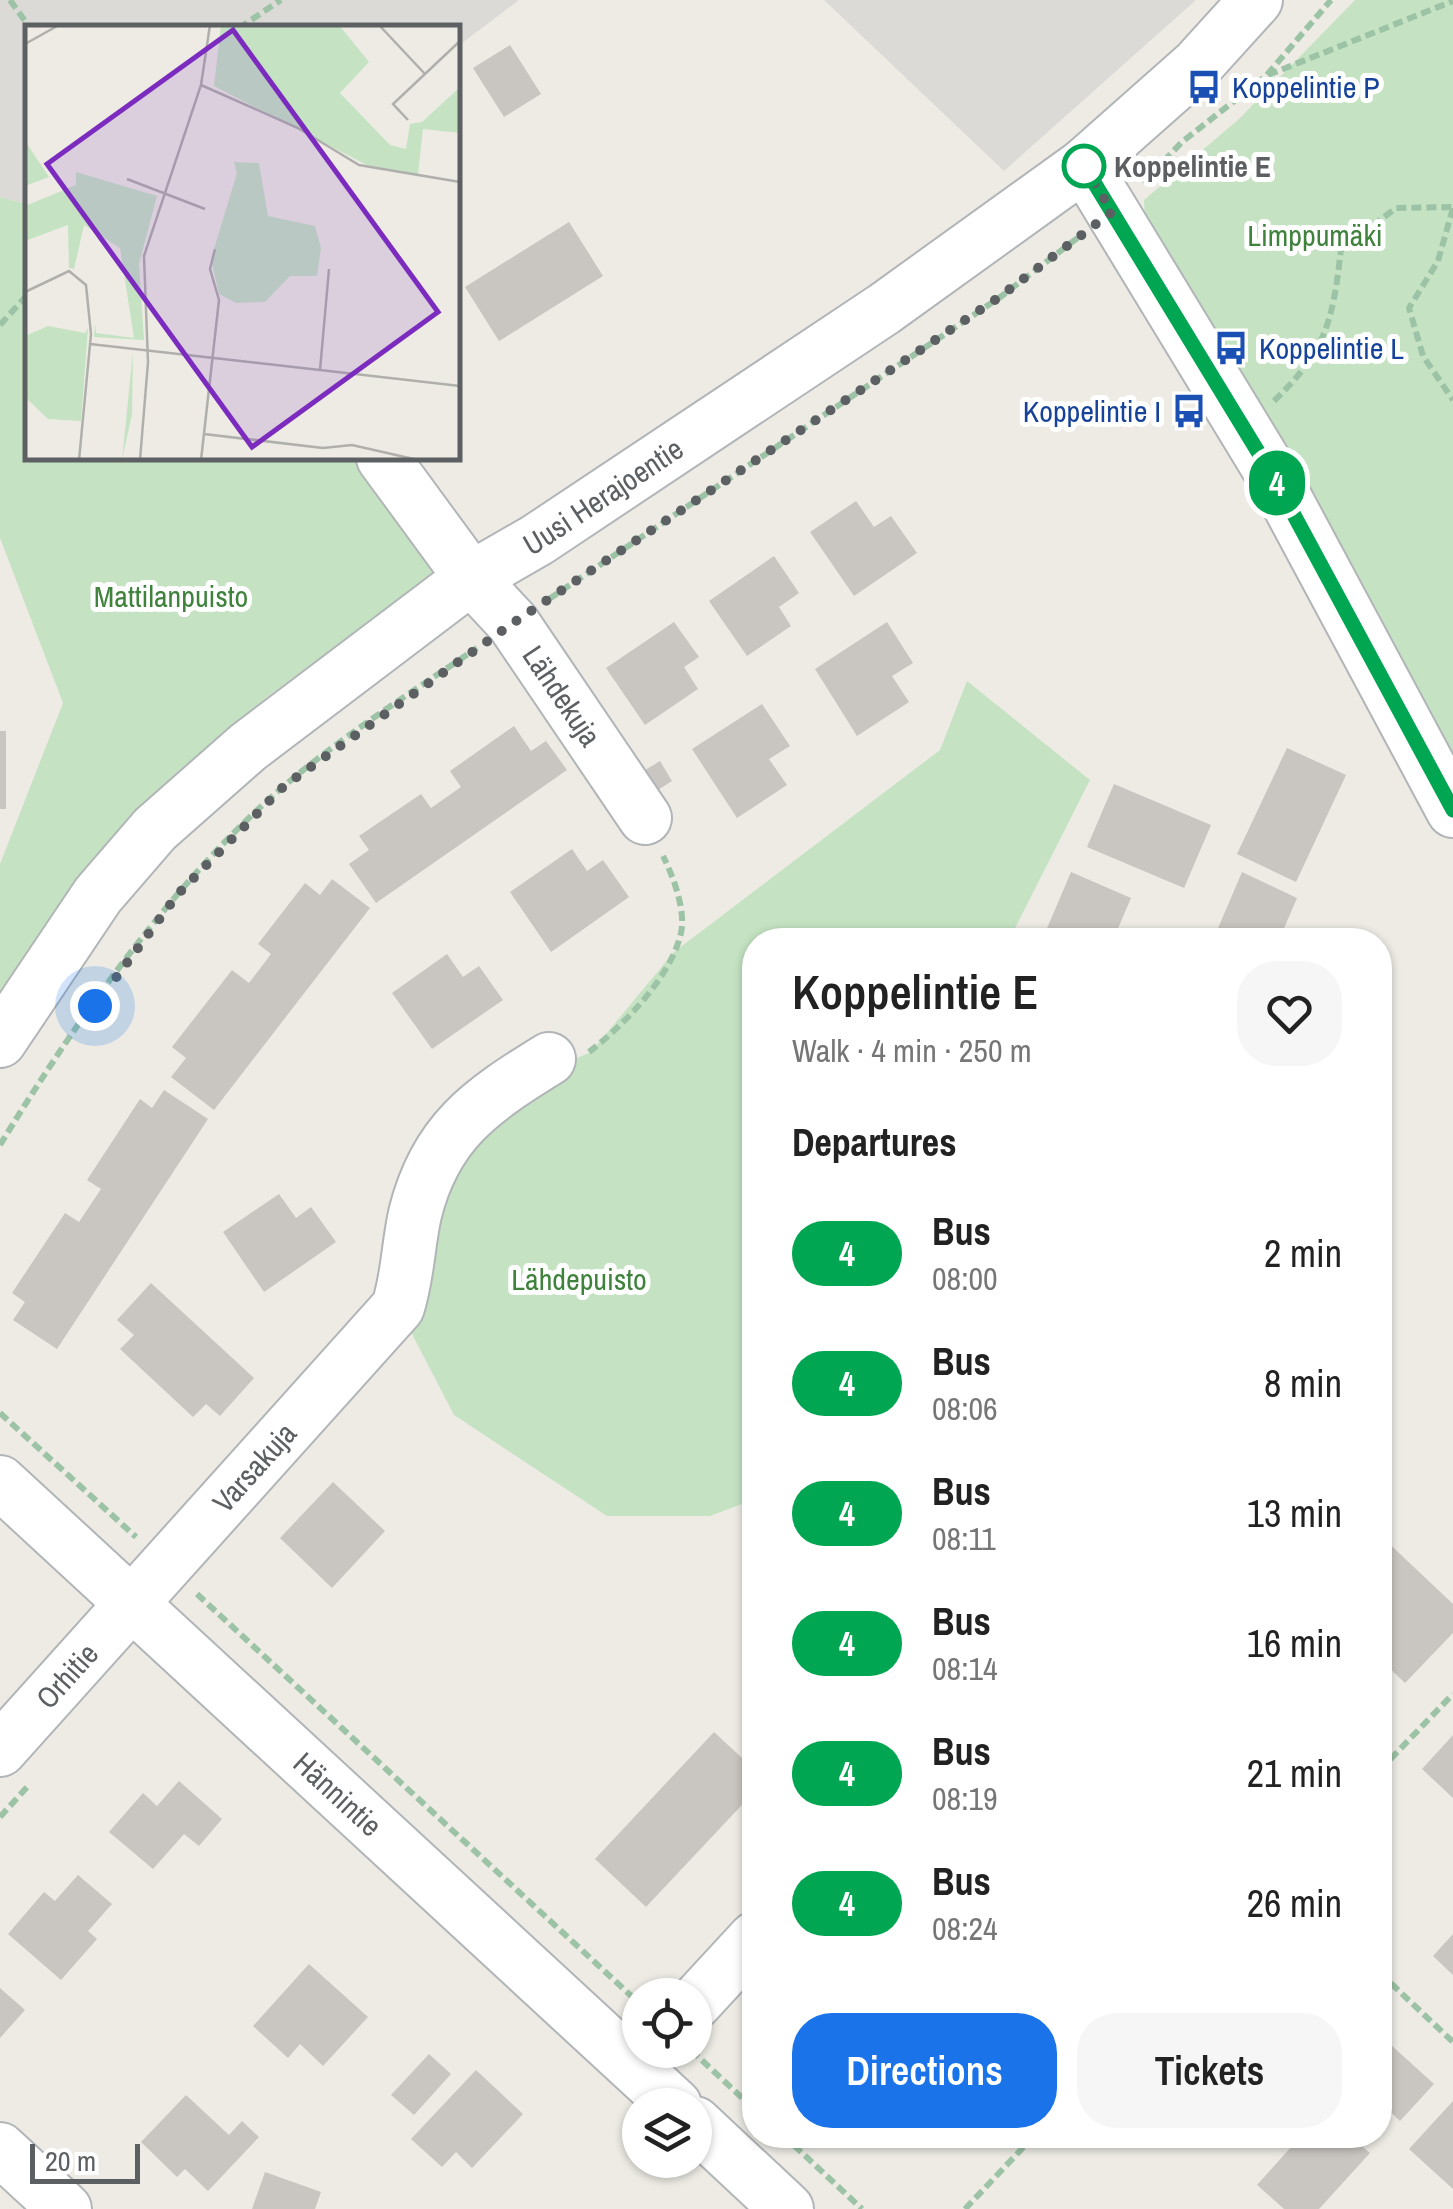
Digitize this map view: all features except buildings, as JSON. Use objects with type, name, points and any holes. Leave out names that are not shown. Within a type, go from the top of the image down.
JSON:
[{"type":"street","name":"Uusi Herajoentie","points":[[0,1042],[98,895],[155,830],[248,747],[470,578],[537,540],[871,318],[1084,166],[1197,65],[1256,0]]},
{"type":"street","points":[[1084,166],[1244,429],[1453,810]]},
{"type":"street","name":"Lähdekuja","points":[[383,460],[470,578],[513,623],[645,818]]},
{"type":"street","name":"Varsakuja","points":[[150,1584],[398,1307],[427,1173],[446,1139],[489,1096],[549,1059]]},
{"type":"street","name":"Hännintie","points":[[0,1482],[150,1584],[622,2038]]},
{"type":"street","name":"Orhitie","points":[[0,1750],[150,1584]]},
{"type":"street","points":[[712,1985],[742,1952]]},
{"type":"street","points":[[712,2139],[788,2209]]},
{"type":"street","points":[[0,2149],[65,2209]]},
{"type":"path","points":[[10,0],[28,25]]},
{"type":"path","points":[[244,25],[282,0]]},
{"type":"path","points":[[0,1146],[128,957],[229,839],[284,786],[348,736],[513,623],[998,298],[1112,212],[1182,142],[1266,76],[1331,0]]},
{"type":"path","points":[[1266,76],[1453,1]]},
{"type":"path","points":[[1244,429],[1305,371],[1333,315],[1341,249],[1396,208],[1453,208],[1438,260],[1408,308],[1422,356],[1453,400]]},
{"type":"path","points":[[0,325],[25,297]]},
{"type":"path","points":[[549,1059],[591,1052],[636,1007],[674,952],[682,929],[679,907],[671,872],[645,818]]},
{"type":"path","points":[[0,1413],[150,1584],[622,1989]]},
{"type":"path","points":[[1392,1758],[1453,1694]]},
{"type":"path","points":[[1392,1984],[1453,2042]]},
{"type":"path","points":[[710,2068],[742,2098]]},
{"type":"path","points":[[796,2148],[862,2209]]},
{"type":"path","points":[[965,2209],[1023,2148]]},
{"type":"shaded area","points":[[0,0],[519,0],[460,44],[460,25],[25,25],[25,203],[0,197]]},
{"type":"shaded area","points":[[824,0],[1196,0],[1004,171]]},
{"type":"green space","name":"Limppumäki","points":[[1355,0],[1453,0],[1453,777],[1145,220],[1144,200],[1239,119]]},
{"type":"green space","name":"Mattilanpuisto","points":[[0,197],[25,203],[25,460],[366,460],[445,567],[267,697],[153,797],[0,1000],[0,864],[63,703],[0,538]]},
{"type":"green space","name":"Lähdepuisto","points":[[967,681],[1090,780],[1015,928],[742,928],[742,1504],[710,1516],[607,1516],[454,1415],[398,1307],[489,1096],[591,1052],[674,952],[940,750]]},
{"type":"bus line","name":"4","points":[[1084,166],[1274,478],[1453,810]]},
{"type":"place","name":"Koppelintie P","points":[[1204,87]]},
{"type":"place","name":"Koppelintie E","points":[[1084,166]]},
{"type":"place","name":"Koppelintie L","points":[[1231,348]]},
{"type":"place","name":"Koppelintie I","points":[[1189,411]]},
{"type":"route","points":[[95,1006],[178,894],[229,839],[284,786],[348,736],[998,298],[1112,212],[1084,166]]}]
